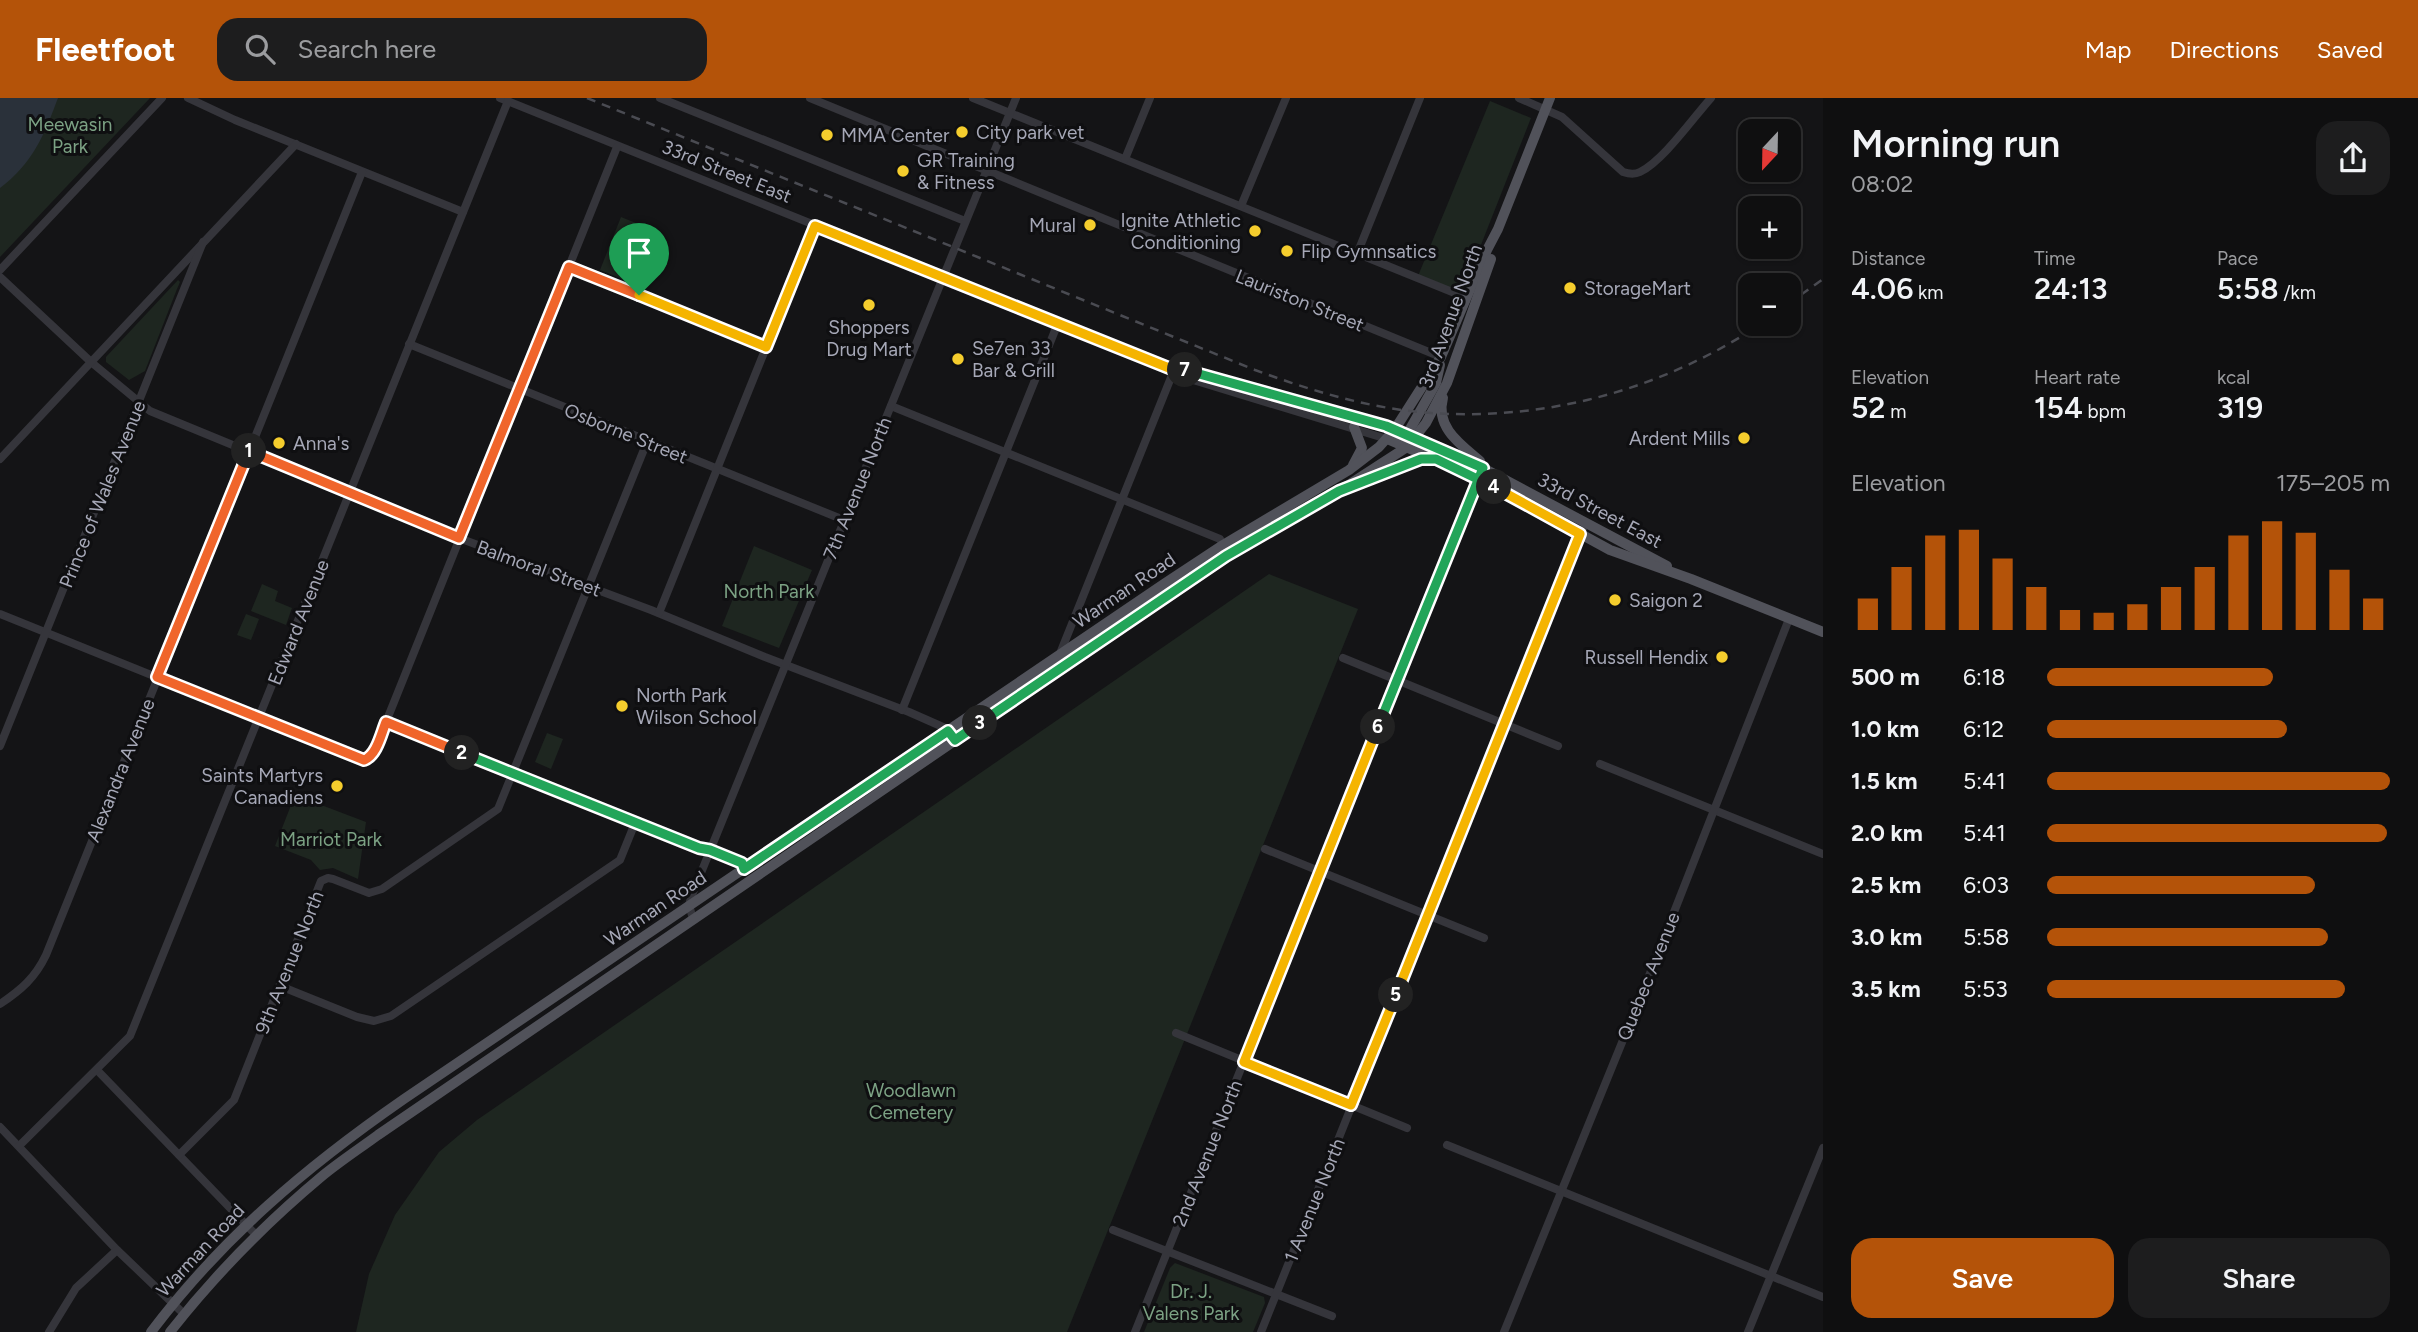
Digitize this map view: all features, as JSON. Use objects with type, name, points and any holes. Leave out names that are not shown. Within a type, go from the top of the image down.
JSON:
[{"type":"main road","name":"3rd Avenue North","points":[[1407,447],[1406,434],[1498,229],[1548,103]]},
{"type":"main road","name":"3rd Avenue North","points":[[1387,439],[1406,434],[1432,413],[1454,366],[1493,253],[1498,229]]},
{"type":"main road","points":[[1454,366],[1441,406],[1443,423],[1462,445],[1499,475]]},
{"type":"main road","points":[[1349,470],[1362,448],[1354,427]]},
{"type":"main road","name":"33rd Street East","points":[[1406,434],[1481,473],[1580,534],[1642,563],[1691,579],[1823,632]]},
{"type":"main road","name":"33rd Street East","points":[[1387,439],[1436,459],[1481,473],[1499,475],[1691,579]]},
{"type":"main road","name":"Warman Road","points":[[170,1332],[257,1236],[322,1176],[693,919],[952,736],[1058,657],[1223,545],[1349,470],[1387,439]]},
{"type":"main road","name":"Warman Road","points":[[151,1332],[172,1304],[245,1225],[326,1154],[370,1122],[744,869],[1226,556],[1339,491],[1407,447]]},
{"type":"main road","points":[[1339,491],[1421,459],[1436,459]]},
{"type":"street","points":[[0,270],[162,98]]},
{"type":"street","points":[[188,98],[199,105],[463,212]]},
{"type":"street","points":[[660,98],[965,221]]},
{"type":"street","name":"Lauriston Street","points":[[810,98],[1441,357]]},
{"type":"street","points":[[973,98],[1467,298]]},
{"type":"street","name":"7th Avenue North","points":[[689,905],[1016,98]]},
{"type":"street","points":[[1125,159],[1150,98]]},
{"type":"street","points":[[1241,206],[1286,98]]},
{"type":"street","points":[[1357,254],[1420,98]]},
{"type":"street","points":[[1519,98],[1548,103],[1623,172],[1636,173],[1647,167],[1711,98]]},
{"type":"street","name":"33rd Street East","points":[[504,99],[617,147],[1174,370],[1188,370],[1406,434]]},
{"type":"street","name":"Edward Avenue","points":[[19,1146],[130,1036],[463,212],[504,99]]},
{"type":"street","points":[[0,458],[296,144]]},
{"type":"street","points":[[0,614],[364,760],[370,758],[617,147]]},
{"type":"street","name":"Alexandra Avenue","points":[[0,1004],[22,989],[37,973],[362,172]]},
{"type":"street","points":[[659,613],[815,226]]},
{"type":"street","name":"Prince of Wales Avenue","points":[[0,746],[204,242]]},
{"type":"street","points":[[569,267],[766,347]]},
{"type":"street","name":"Balmoral Street","points":[[0,277],[91,362],[150,411],[459,538],[659,613],[902,710],[952,736]]},
{"type":"street","points":[[902,710],[1058,323]]},
{"type":"street","name":"Osborne Street","points":[[410,344],[844,520]]},
{"type":"street","points":[[1058,657],[1174,370]]},
{"type":"street","name":"33rd Street East","points":[[1174,370],[1180,376],[1387,439]]},
{"type":"street","points":[[891,406],[1220,539],[1223,545]]},
{"type":"street","name":"9th Avenue North","points":[[179,1155],[234,1100],[321,881],[333,879],[369,892],[382,889],[498,809],[647,442]]},
{"type":"street","name":"2nd Avenue North","points":[[1135,1332],[1481,473]]},
{"type":"street","name":"1 Avenue North","points":[[1261,1332],[1586,522]]},
{"type":"street","name":"Quebec Avenue","points":[[1504,1332],[1789,619]]},
{"type":"street","points":[[1342,658],[1559,746]]},
{"type":"street","points":[[386,722],[635,823],[742,863],[744,869]]},
{"type":"street","points":[[1600,764],[1823,854]]},
{"type":"street","points":[[280,986],[357,1017],[374,1021],[391,1016],[620,860],[635,823]]},
{"type":"street","points":[[1265,849],[1484,938]]},
{"type":"street","points":[[689,905],[693,919]]},
{"type":"street","points":[[1176,1033],[1407,1128]]},
{"type":"street","points":[[97,1070],[257,1236]]},
{"type":"street","points":[[0,1127],[117,1250],[184,1314]]},
{"type":"street","points":[[1447,1144],[1823,1297]]},
{"type":"street","points":[[1748,1332],[1823,1148]]},
{"type":"street","points":[[1113,1230],[1332,1316]]},
{"type":"street","points":[[49,1332],[76,1287],[117,1250]]},
{"type":"green space","name":"Meewasin Park","points":[[53,98],[150,98],[0,257],[0,178]]},
{"type":"green space","points":[[1490,101],[1531,118],[1462,293],[1418,276]]},
{"type":"green space","points":[[621,217],[663,234],[642,287],[600,270]]},
{"type":"green space","points":[[178,280],[180,282],[145,371],[129,380],[106,362],[106,357]]},
{"type":"green space","name":"North Park","points":[[754,546],[812,570],[779,648],[722,626]]},
{"type":"green space","name":"Woodlawn Cemetery","points":[[1269,574],[1358,609],[1067,1332],[356,1332],[369,1274],[395,1215],[439,1152],[477,1120]]},
{"type":"green space","points":[[262,584],[278,591],[275,601],[292,608],[286,625],[251,611]]},
{"type":"green space","points":[[246,614],[259,619],[251,640],[237,635]]},
{"type":"green space","points":[[547,733],[563,739],[551,769],[535,762]]},
{"type":"green space","name":"Marriot Park","points":[[295,795],[366,822],[358,879],[333,868],[320,870],[311,860],[275,846]]},
{"type":"green space","name":"Dr. J. Valens Park","points":[[1175,1263],[1264,1297],[1265,1303],[1253,1332],[1144,1332],[1170,1268]]},
{"type":"shaded area","points":[[0,98],[58,98],[36,148],[21,169],[0,188]]},
{"type":"railway","points":[[587,98],[1255,370],[1320,392],[1386,408],[1475,414],[1518,412],[1561,405],[1644,383],[1685,366],[1741,336]]},
{"type":"railway","points":[[1801,295],[1823,279]]},
{"type":"place","name":"City park vet","points":[[962,132]]},
{"type":"place","name":"MMA Center","points":[[827,135]]},
{"type":"place","name":"GR Training & Fitness","points":[[903,171]]},
{"type":"place","name":"Mural","points":[[1090,225]]},
{"type":"place","name":"Ignite Athletic Conditioning","points":[[1255,231]]},
{"type":"place","name":"Flip Gymnsatics","points":[[1287,251]]},
{"type":"place","name":"StorageMart","points":[[1570,288]]},
{"type":"place","name":"Shoppers Drug Mart","points":[[869,305]]},
{"type":"place","name":"Se7en 33 Bar & Grill","points":[[958,359]]},
{"type":"place","name":"Ardent Mills","points":[[1744,438]]},
{"type":"place","name":"Anna's","points":[[279,443]]},
{"type":"place","name":"Saigon 2","points":[[1615,600]]},
{"type":"place","name":"Russell Hendix","points":[[1722,657]]},
{"type":"place","name":"North Park Wilson School","points":[[622,706]]},
{"type":"place","name":"Saints Martyrs Canadiens","points":[[337,786]]},
{"type":"route","points":[[639,295],[569,267],[459,538],[249,451],[157,677],[364,760],[370,758],[386,722],[635,823],[742,863],[744,869],[948,731],[955,740],[1226,556],[1339,491],[1421,459],[1436,459],[1478,478],[1580,534],[1351,1105],[1244,1062],[1469,498],[1478,478],[1483,468],[1386,426],[1188,370],[1174,370],[815,226],[766,347],[639,295]]}]
